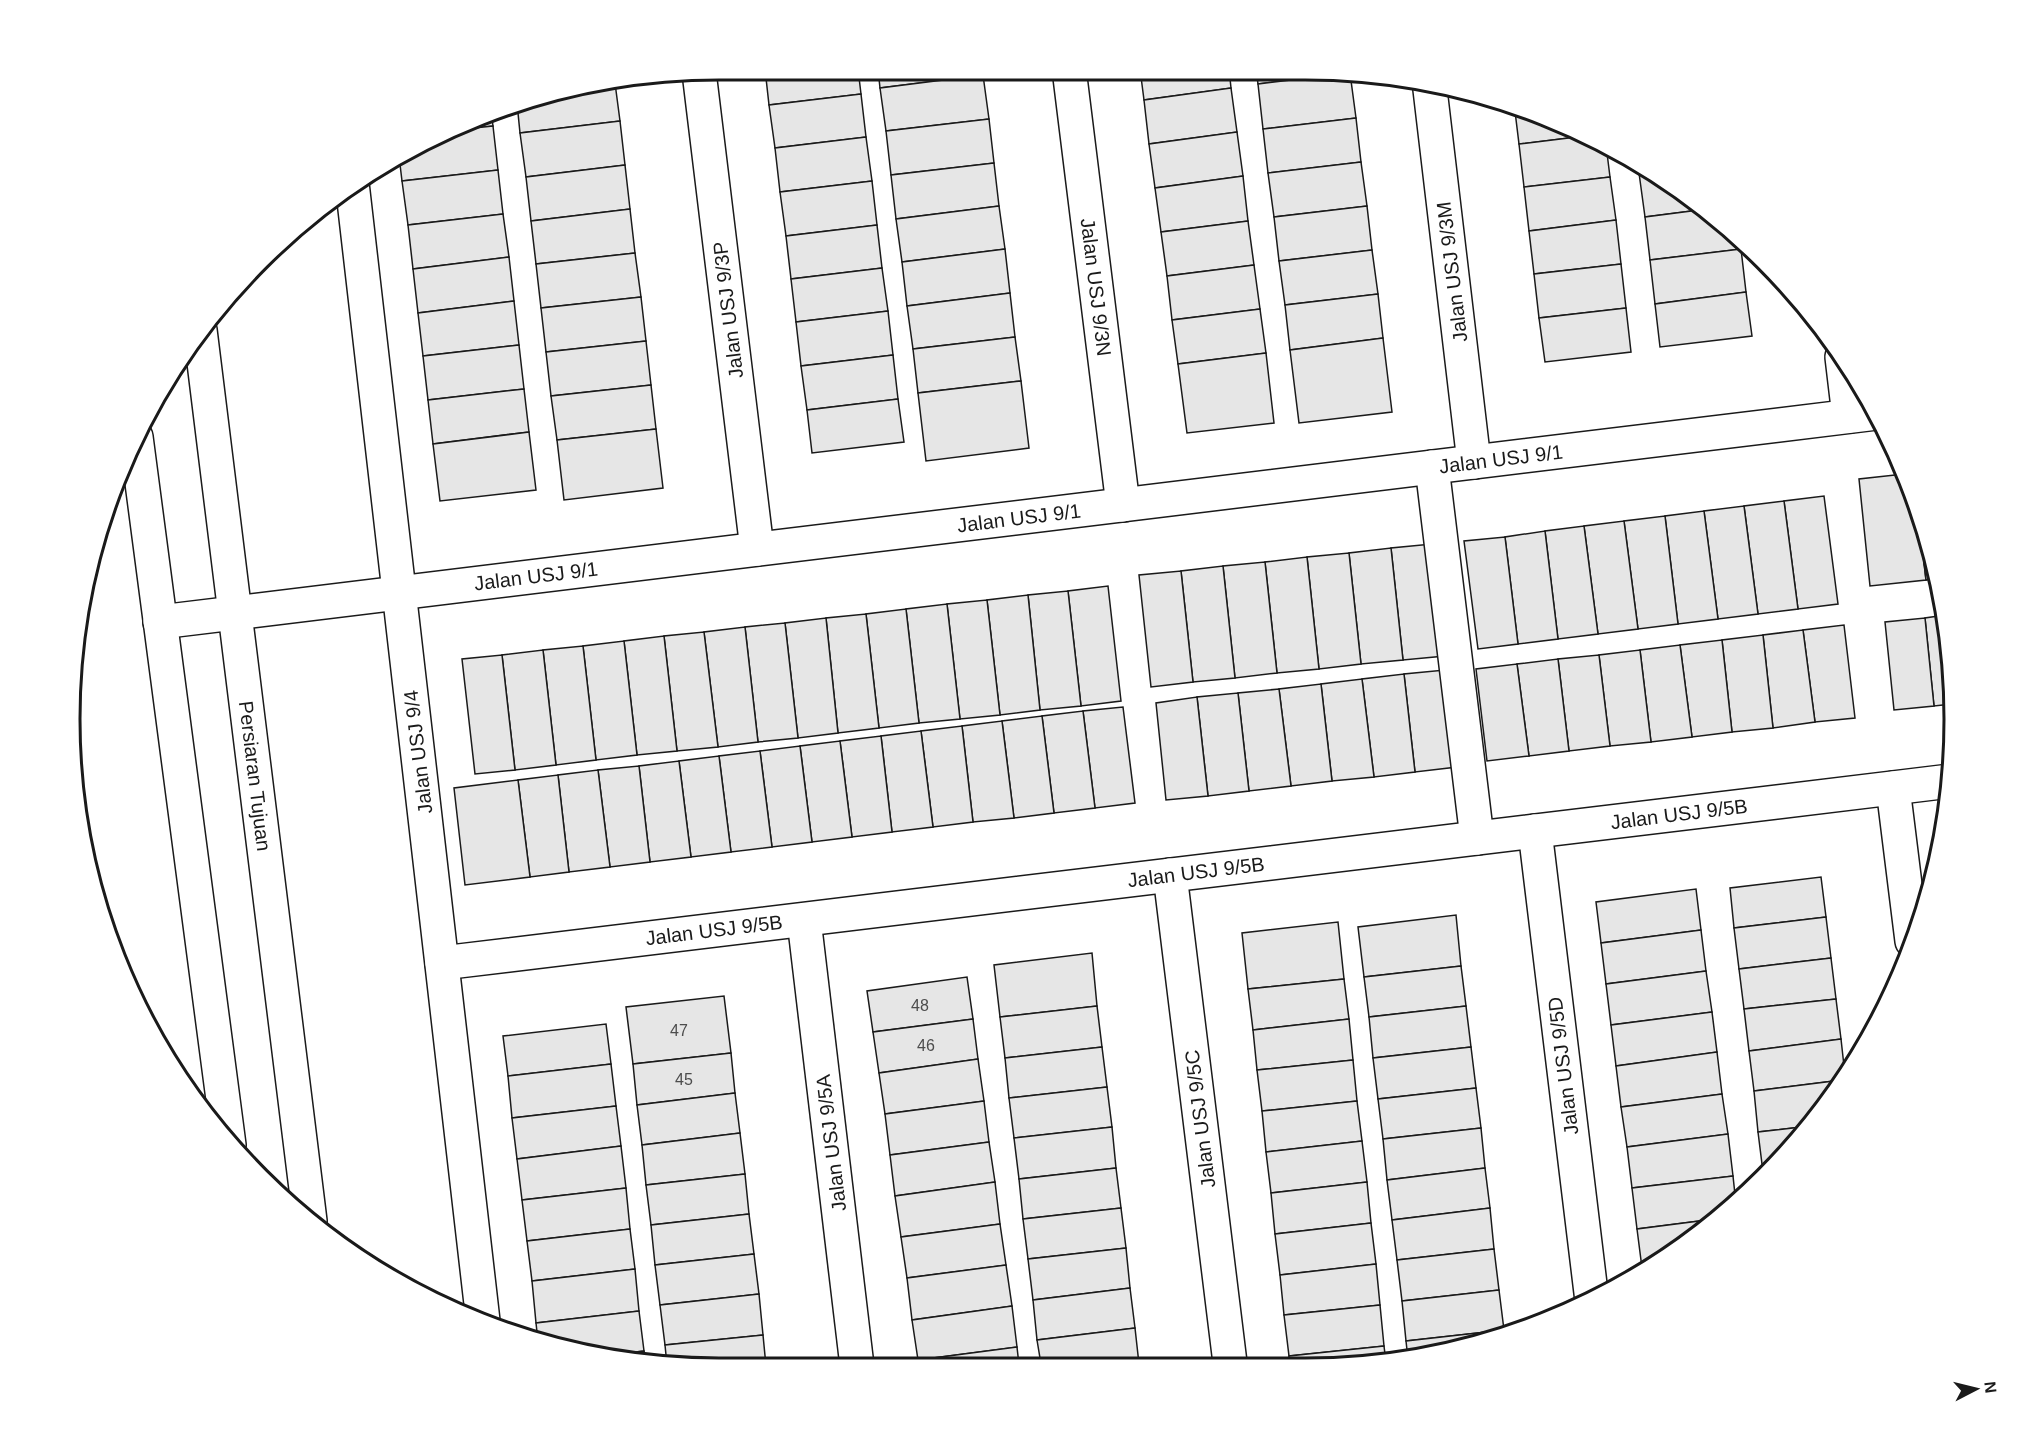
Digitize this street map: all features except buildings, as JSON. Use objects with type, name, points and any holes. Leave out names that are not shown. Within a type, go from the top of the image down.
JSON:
[{"type":"street","name":"Jalan USJ 9/3P","points":[[700,80],[757,549]]},
{"type":"street","name":"Jalan USJ 9/3N","points":[[1070,80],[1123,505]]},
{"type":"street","name":"Jalan USJ 9/3M","points":[[1431,92],[1474,462]]},
{"type":"street","name":"Jalan USJ 9/4","points":[[353,194],[482,1312]]},
{"type":"street","name":"Persiaran Tujuan","points":[[202,344],[308,1208]]},
{"type":"street","points":[[1855,392],[1863,415]]},
{"type":"street","name":"Jalan USJ 9/1","points":[[160,622],[1863,415]]},
{"type":"street","points":[[138,452],[226,1125]]},
{"type":"street","points":[[1432,467],[1477,838]]},
{"type":"street","name":"Jalan USJ 9/5B","points":[[442,963],[1941,782]]},
{"type":"street","points":[[1893,788],[1910,926]]},
{"type":"street","name":"Jalan USJ 9/5D","points":[[1535,831],[1591,1291]]},
{"type":"street","name":"Jalan USJ 9/5C","points":[[1170,875],[1229,1358]]},
{"type":"street","name":"Jalan USJ 9/5A","points":[[804,920],[856,1358]]}]
